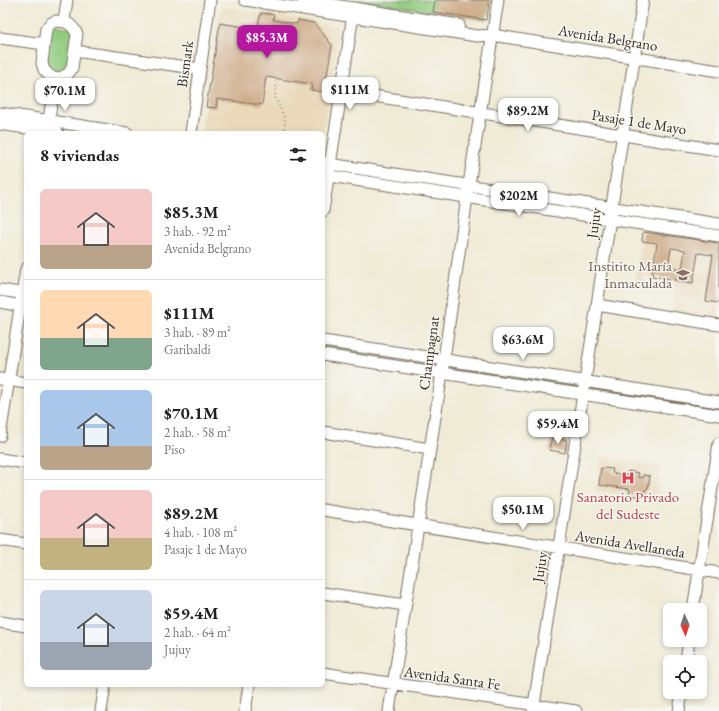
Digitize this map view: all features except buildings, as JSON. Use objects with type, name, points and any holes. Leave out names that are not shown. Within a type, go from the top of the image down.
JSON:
[{"type":"street","points":[[64,21],[67,0]]},
{"type":"street","name":"Bismark","points":[[190,131],[210,0]]},
{"type":"street","name":"Avenida Belgrano","points":[[245,0],[354,12]]},
{"type":"street","name":"Avenida Belgrano","points":[[303,0],[354,12],[477,36],[492,35],[719,71]]},
{"type":"street","name":"Champagnat","points":[[389,711],[498,0]]},
{"type":"street","name":"Jujuy","points":[[534,708],[643,0]]},
{"type":"street","points":[[325,188],[327,164],[342,91],[354,12]]},
{"type":"street","points":[[64,21],[70,24],[77,34],[72,68],[68,74],[62,78],[50,76],[44,70],[42,63],[44,44],[46,29],[50,24],[56,22],[64,21]]},
{"type":"street","points":[[0,38],[44,44]]},
{"type":"street","points":[[75,51],[200,69]]},
{"type":"street","points":[[51,130],[56,78]]},
{"type":"street","name":"Pasaje 1 de Mayo","points":[[342,91],[719,150]]},
{"type":"street","points":[[0,113],[51,130]]},
{"type":"street","points":[[0,124],[51,130],[76,131]]},
{"type":"street","points":[[327,164],[719,224]]},
{"type":"street","points":[[326,176],[719,236]]},
{"type":"street","points":[[0,290],[24,294],[23,306],[4,380],[0,436]]},
{"type":"street","points":[[0,302],[23,306]]},
{"type":"street","points":[[597,305],[719,325]]},
{"type":"street","points":[[325,341],[719,402]]},
{"type":"street","points":[[325,355],[719,415]]},
{"type":"street","points":[[4,380],[24,383]]},
{"type":"street","points":[[325,432],[430,449]]},
{"type":"street","points":[[694,603],[719,443]]},
{"type":"street","points":[[0,459],[24,463]]},
{"type":"street","name":"Avenida Avellaneda","points":[[325,510],[719,573]]},
{"type":"street","points":[[0,540],[24,544]]},
{"type":"street","points":[[325,593],[405,605]]},
{"type":"street","points":[[0,622],[24,626]]},
{"type":"street","name":"Avenida Santa Fe","points":[[325,674],[393,684],[534,708],[576,711]]},
{"type":"street","points":[[101,711],[105,687]]},
{"type":"street","points":[[245,711],[249,687]]},
{"type":"street","points":[[679,711],[681,699]]},
{"type":"path","points":[[277,78],[275,97],[285,119],[285,131]]},
{"type":"shaded area","points":[[226,7],[337,26],[340,31],[323,131],[201,131],[219,12]]},
{"type":"shaded area","name":"Institito María Inmaculada","points":[[643,232],[719,243],[719,319],[671,312],[675,280],[643,275],[642,281],[636,280]]},
{"type":"shaded area","name":"Sanatorio Privado del Sudeste","points":[[601,457],[661,466],[656,499],[596,490]]},
{"type":"green space","points":[[356,0],[490,0],[486,20]]},
{"type":"green space","points":[[50,24],[74,29],[72,68],[50,76],[44,44]]},
{"type":"green space","points":[[325,344],[719,406],[719,410],[325,350]]},
{"type":"place","name":"Institito María Inmaculada","points":[[683,275]]},
{"type":"place","name":"Sanatorio Privado del Sudeste","points":[[628,478]]}]
